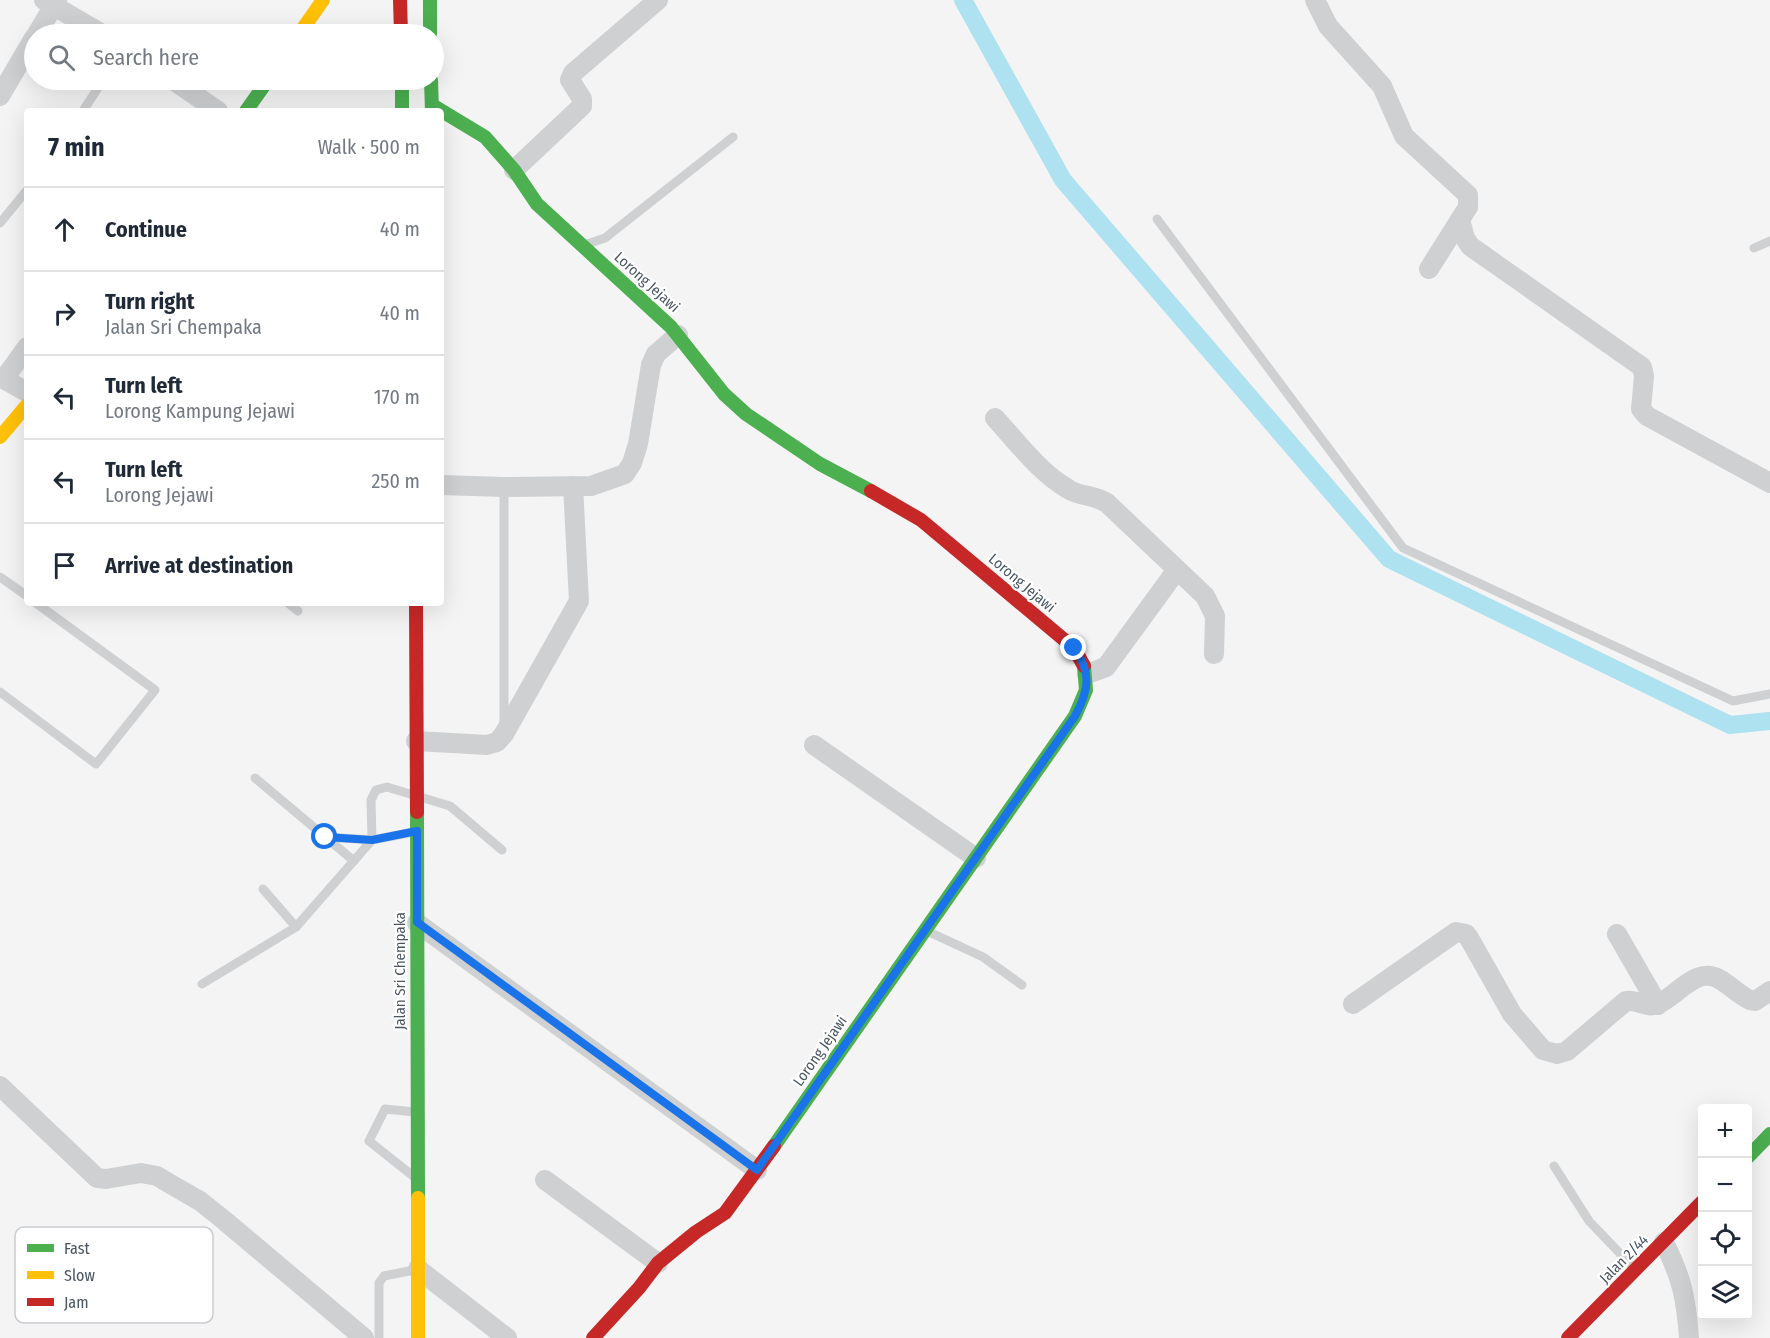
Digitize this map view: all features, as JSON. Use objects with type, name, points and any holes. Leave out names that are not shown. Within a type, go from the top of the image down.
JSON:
[{"type":"street","points":[[296,24],[323,0]]},
{"type":"street","points":[[400,0],[401,24]]},
{"type":"street","points":[[430,0],[430,24]]},
{"type":"street","points":[[514,170],[582,106],[582,99],[570,80],[573,73],[658,0]]},
{"type":"street","points":[[1315,0],[1328,26],[1382,86],[1404,136],[1468,195],[1468,207],[1429,269]]},
{"type":"street","points":[[42,24],[52,2],[86,24]]},
{"type":"street","points":[[0,96],[24,56]]},
{"type":"street","points":[[185,90],[207,108]]},
{"type":"street","points":[[234,108],[246,90]]},
{"type":"street","points":[[248,108],[261,90]]},
{"type":"street","points":[[402,90],[402,108]]},
{"type":"street","points":[[431,90],[432,108]]},
{"type":"street","name":"Lorong Jejawi","points":[[444,115],[484,137],[514,170],[537,204],[678,335],[724,394],[746,414],[820,464],[921,520],[1074,648],[1084,662],[1087,674],[1083,702],[1075,716],[757,1170],[725,1213],[696,1232],[658,1263],[639,1288],[593,1338]]},
{"type":"street","points":[[1460,220],[1470,246],[1642,367],[1644,376],[1641,409],[1647,416],[1770,483]]},
{"type":"street","points":[[444,485],[596,486],[625,474],[638,444],[651,365],[656,354],[678,335]]},
{"type":"street","points":[[24,351],[2,378],[24,390]]},
{"type":"street","points":[[0,437],[24,409]]},
{"type":"street","points":[[995,418],[1046,473],[1068,490],[1094,496],[1107,503],[1204,596],[1215,616],[1214,654]]},
{"type":"street","points":[[416,741],[487,745],[497,742],[504,734],[579,601],[573,486]]},
{"type":"street","points":[[1087,674],[1106,667],[1176,571]]},
{"type":"street","name":"Jalan Sri Chempaka","points":[[416,606],[418,1338]]},
{"type":"street","points":[[814,746],[976,858]]},
{"type":"street","points":[[417,922],[757,1170]]},
{"type":"street","points":[[1353,1004],[1456,932],[1466,934],[1512,1014],[1539,1048],[1551,1053],[1567,1052],[1626,1001],[1658,1005],[1701,977],[1718,978],[1750,1000],[1760,999],[1770,991]]},
{"type":"street","points":[[1617,934],[1658,1005]]},
{"type":"street","points":[[0,1086],[97,1178],[106,1179],[141,1173],[157,1176],[182,1190],[225,1221],[364,1338]]},
{"type":"street","points":[[1752,1154],[1762,1147],[1770,1134]]},
{"type":"street","points":[[545,1180],[658,1263]]},
{"type":"street","name":"Jalan 2/44","points":[[1568,1338],[1698,1206]]},
{"type":"street","points":[[1664,1242],[1678,1271],[1686,1297],[1689,1338]]},
{"type":"street","points":[[418,1269],[507,1338]]},
{"type":"lane","points":[[84,108],[96,90]]},
{"type":"lane","points":[[582,245],[593,244],[605,238],[733,137]]},
{"type":"lane","points":[[0,223],[24,194]]},
{"type":"lane","points":[[1157,219],[1403,548],[1734,701],[1770,694]]},
{"type":"lane","points":[[1754,248],[1770,241]]},
{"type":"lane","points":[[504,487],[504,734]]},
{"type":"lane","points":[[0,577],[24,594]]},
{"type":"lane","points":[[0,692],[96,764],[155,690],[43,606]]},
{"type":"lane","points":[[292,606],[298,610]]},
{"type":"lane","points":[[255,778],[354,861]]},
{"type":"lane","points":[[202,984],[296,927],[372,840],[371,800],[376,790],[387,787],[450,806],[502,850]]},
{"type":"lane","points":[[325,837],[372,840],[417,831]]},
{"type":"lane","points":[[263,889],[296,927]]},
{"type":"lane","points":[[925,930],[983,957],[1022,985]]},
{"type":"lane","points":[[417,1112],[385,1109],[369,1141],[418,1180]]},
{"type":"lane","points":[[1554,1166],[1588,1221],[1636,1270]]},
{"type":"lane","points":[[379,1338],[379,1283],[384,1276],[418,1269]]},
{"type":"waterway","points":[[963,0],[1063,180],[1389,559],[1730,725],[1770,721]]},
{"type":"traffic: fast","points":[[430,0],[430,24]]},
{"type":"traffic: fast","points":[[248,108],[261,90]]},
{"type":"traffic: fast","points":[[402,90],[402,108]]},
{"type":"traffic: fast","points":[[431,90],[432,108]]},
{"type":"traffic: fast","points":[[432,105],[437,108]]},
{"type":"traffic: fast","points":[[444,112],[485,137],[514,170],[537,204],[671,327],[724,394],[746,414],[820,464],[871,491]]},
{"type":"traffic: fast","points":[[774,1146],[1075,716],[1086,690],[1084,666]]},
{"type":"traffic: fast","points":[[417,812],[418,1198]]},
{"type":"traffic: fast","points":[[1752,1153],[1770,1134]]},
{"type":"traffic: slow","points":[[306,24],[323,0]]},
{"type":"traffic: slow","points":[[0,437],[24,409]]},
{"type":"traffic: slow","points":[[418,1198],[418,1338]]},
{"type":"traffic: jam","points":[[400,0],[401,24]]},
{"type":"traffic: jam","points":[[871,491],[921,520],[1074,648],[1084,666]]},
{"type":"traffic: jam","points":[[416,606],[417,812]]},
{"type":"traffic: jam","points":[[593,1338],[639,1288],[658,1263],[696,1232],[725,1213],[774,1146]]},
{"type":"traffic: jam","points":[[1568,1338],[1698,1206]]},
{"type":"route","points":[[325,837],[372,840],[417,831],[417,922],[757,1170],[1075,716],[1083,702],[1087,674],[1084,662],[1074,648]]}]
